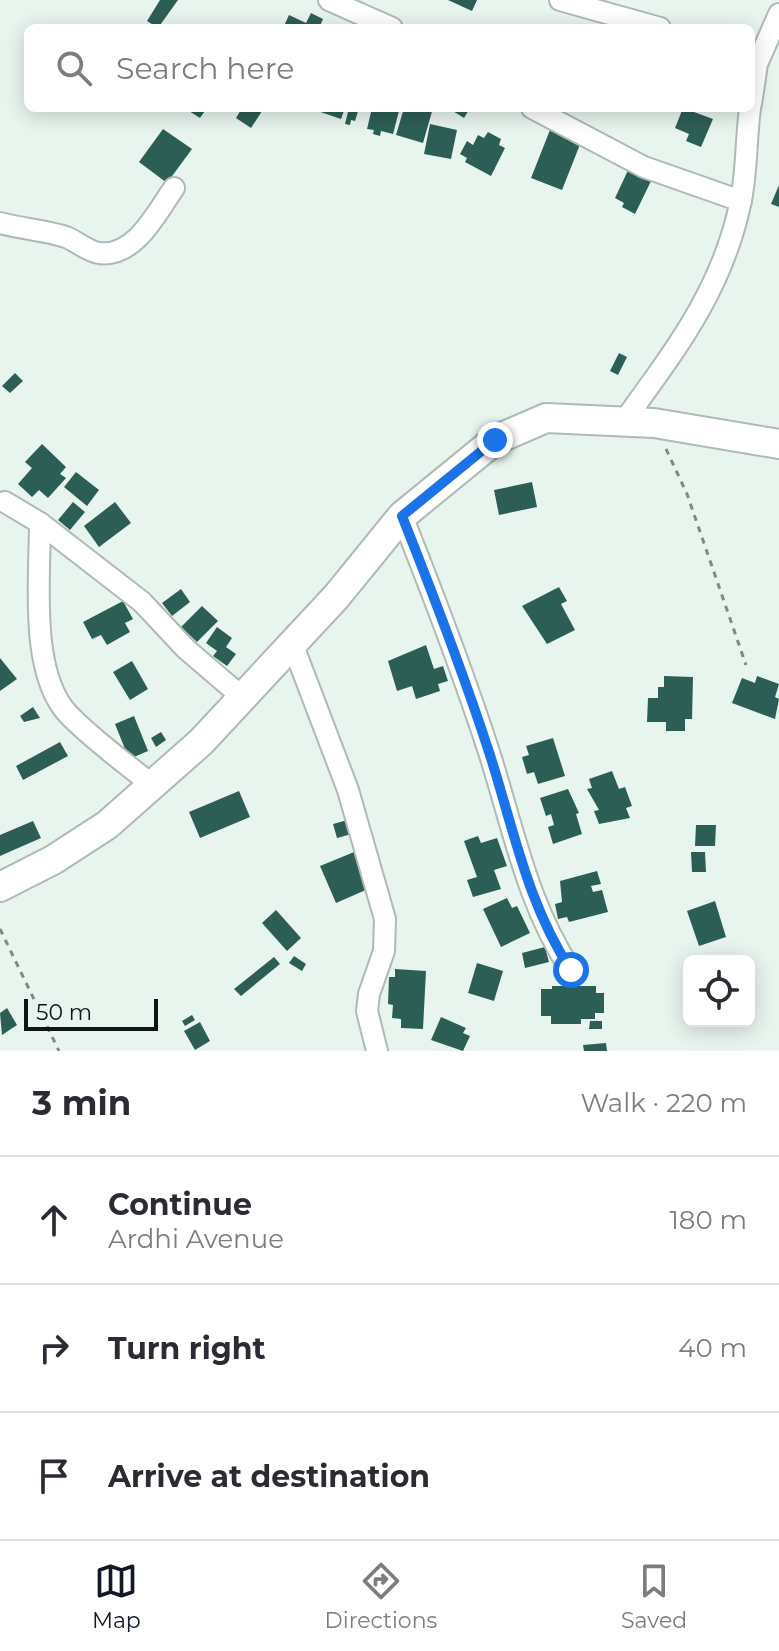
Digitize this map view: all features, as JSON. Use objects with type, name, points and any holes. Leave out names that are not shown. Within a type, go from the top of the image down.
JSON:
[{"type":"street","points":[[329,0],[383,24]]},
{"type":"street","points":[[560,0],[646,24]]},
{"type":"street","points":[[755,61],[779,14]]},
{"type":"street","points":[[540,112],[644,167],[741,201]]},
{"type":"street","points":[[624,421],[702,310],[729,245],[741,201],[750,112]]},
{"type":"street","points":[[0,223],[58,235],[89,250],[110,253],[129,246],[174,188]]},
{"type":"street","points":[[0,887],[53,860],[107,825],[201,742],[402,516],[483,449],[525,425],[546,418],[654,423],[779,444]]},
{"type":"street","points":[[5,502],[40,523],[142,602],[186,649],[242,697]]},
{"type":"street","points":[[402,516],[489,751],[534,901],[548,935],[571,970]]},
{"type":"street","points":[[40,523],[41,647],[50,681],[66,712],[152,785]]},
{"type":"street","points":[[292,643],[348,790],[385,919],[384,951],[369,994],[367,1011],[377,1051]]},
{"type":"path","points":[[654,423],[687,494],[746,665]]},
{"type":"path","points":[[0,929],[59,1051]]},
{"type":"building","points":[[160,0],[178,0],[161,24],[147,21]]},
{"type":"building","points":[[448,0],[477,0],[472,11]]},
{"type":"building","points":[[311,13],[323,19],[321,24],[285,24],[289,15],[306,23]]},
{"type":"building","points":[[191,112],[204,112],[200,118]]},
{"type":"building","points":[[240,112],[261,112],[251,128],[236,118]]},
{"type":"building","points":[[321,112],[344,112],[341,119]]},
{"type":"building","points":[[348,112],[358,112],[355,121],[345,124]]},
{"type":"building","points":[[371,112],[399,112],[393,134],[381,131],[380,136],[373,134],[374,130],[367,129]]},
{"type":"building","points":[[403,112],[432,112],[423,143],[396,135]]},
{"type":"building","points":[[681,112],[694,112],[713,119],[701,147],[686,141],[689,134],[675,128]]},
{"type":"building","points":[[430,124],[457,130],[451,159],[424,154]]},
{"type":"building","points":[[163,129],[192,149],[167,183],[139,162]]},
{"type":"building","points":[[550,130],[581,142],[562,190],[531,178]]},
{"type":"building","points":[[488,132],[501,139],[499,145],[505,148],[491,176],[465,162],[467,158],[460,154],[467,141],[473,145],[478,135],[484,138]]},
{"type":"building","points":[[630,166],[653,177],[635,214],[622,207],[624,203],[615,198]]},
{"type":"building","points":[[779,185],[779,207],[771,204]]},
{"type":"building","points":[[619,353],[627,357],[618,375],[610,371]]},
{"type":"building","points":[[15,373],[23,381],[10,393],[2,386]]},
{"type":"building","points":[[42,444],[66,467],[60,474],[66,478],[48,498],[39,490],[32,497],[18,484],[32,468],[25,462]]},
{"type":"building","points":[[76,472],[99,490],[87,506],[64,487]]},
{"type":"building","points":[[532,482],[537,507],[499,515],[494,490]]},
{"type":"building","points":[[73,502],[85,512],[70,530],[58,520]]},
{"type":"building","points":[[115,502],[131,523],[99,547],[84,526]]},
{"type":"building","points":[[559,587],[567,601],[561,604],[575,630],[547,644],[522,606]]},
{"type":"building","points":[[181,589],[190,602],[172,616],[162,603]]},
{"type":"building","points":[[123,601],[133,619],[125,623],[130,632],[107,645],[101,635],[92,639],[83,622]]},
{"type":"building","points":[[202,606],[218,621],[197,642],[181,627]]},
{"type":"building","points":[[217,627],[232,638],[226,647],[236,654],[227,666],[213,656],[217,651],[206,643]]},
{"type":"building","points":[[426,645],[434,669],[443,666],[448,681],[438,684],[440,691],[416,699],[412,686],[397,691],[388,661]]},
{"type":"building","points":[[0,658],[17,679],[0,691]]},
{"type":"building","points":[[132,661],[148,689],[130,700],[113,672]]},
{"type":"building","points":[[664,676],[693,677],[692,719],[685,719],[685,731],[666,731],[666,722],[647,722],[648,698],[658,698],[658,687],[664,687]]},
{"type":"building","points":[[757,676],[779,684],[775,697],[779,699],[775,719],[732,703],[742,678],[755,683]]},
{"type":"building","points":[[33,707],[40,718],[24,722],[20,716]]},
{"type":"building","points":[[134,716],[148,751],[129,759],[115,724]]},
{"type":"building","points":[[161,732],[166,740],[156,747],[151,738]]},
{"type":"building","points":[[553,738],[565,776],[538,784],[534,772],[527,774],[522,757],[529,755],[526,746]]},
{"type":"building","points":[[60,742],[68,756],[23,780],[16,766]]},
{"type":"building","points":[[612,771],[619,789],[625,787],[632,806],[626,808],[630,818],[599,824],[594,811],[599,810],[587,789],[592,788],[589,779]]},
{"type":"building","points":[[568,789],[579,813],[576,814],[582,834],[553,844],[548,827],[554,825],[551,814],[546,816],[540,798]]},
{"type":"building","points":[[239,791],[250,817],[200,838],[189,812]]},
{"type":"building","points":[[351,819],[355,833],[337,838],[333,824]]},
{"type":"building","points":[[33,821],[41,838],[0,856],[0,835]]},
{"type":"building","points":[[696,825],[716,825],[715,846],[695,846]]},
{"type":"building","points":[[478,836],[481,843],[497,838],[507,866],[494,870],[501,889],[473,897],[467,880],[477,877],[464,841]]},
{"type":"building","points":[[359,850],[375,886],[336,903],[320,866]]},
{"type":"building","points":[[691,852],[705,852],[706,872],[692,872]]},
{"type":"building","points":[[597,871],[601,884],[591,886],[593,892],[602,890],[608,912],[569,922],[567,917],[558,919],[555,904],[562,902],[560,881]]},
{"type":"building","points":[[507,898],[512,908],[517,906],[530,933],[501,947],[483,909]]},
{"type":"building","points":[[715,901],[726,937],[699,946],[687,911]]},
{"type":"building","points":[[276,910],[301,938],[287,951],[262,923]]},
{"type":"building","points":[[545,947],[549,962],[525,968],[522,953]]},
{"type":"building","points":[[294,956],[306,964],[302,971],[289,963]]},
{"type":"building","points":[[274,957],[280,964],[241,996],[234,989]]},
{"type":"building","points":[[477,963],[503,971],[494,1001],[468,993]]},
{"type":"building","points":[[395,969],[426,971],[423,1029],[401,1028],[401,1019],[392,1018],[393,1005],[388,1004],[389,977],[395,977]]},
{"type":"building","points":[[552,986],[596,986],[596,993],[604,993],[604,1013],[595,1013],[595,1019],[581,1019],[581,1024],[551,1024],[551,1016],[541,1016],[541,989],[552,989]]},
{"type":"building","points":[[7,1008],[17,1025],[2,1035],[0,1013]]},
{"type":"building","points":[[192,1015],[195,1020],[185,1026],[182,1021]]},
{"type":"building","points":[[441,1017],[466,1028],[463,1033],[470,1036],[463,1051],[431,1040]]},
{"type":"building","points":[[590,1021],[602,1021],[602,1029],[589,1029]]},
{"type":"building","points":[[200,1022],[210,1041],[195,1050],[184,1031]]},
{"type":"building","points":[[606,1043],[607,1051],[584,1051],[583,1045]]},
{"type":"route","points":[[495,440],[402,516],[489,751],[534,901],[548,935],[571,970]]}]
